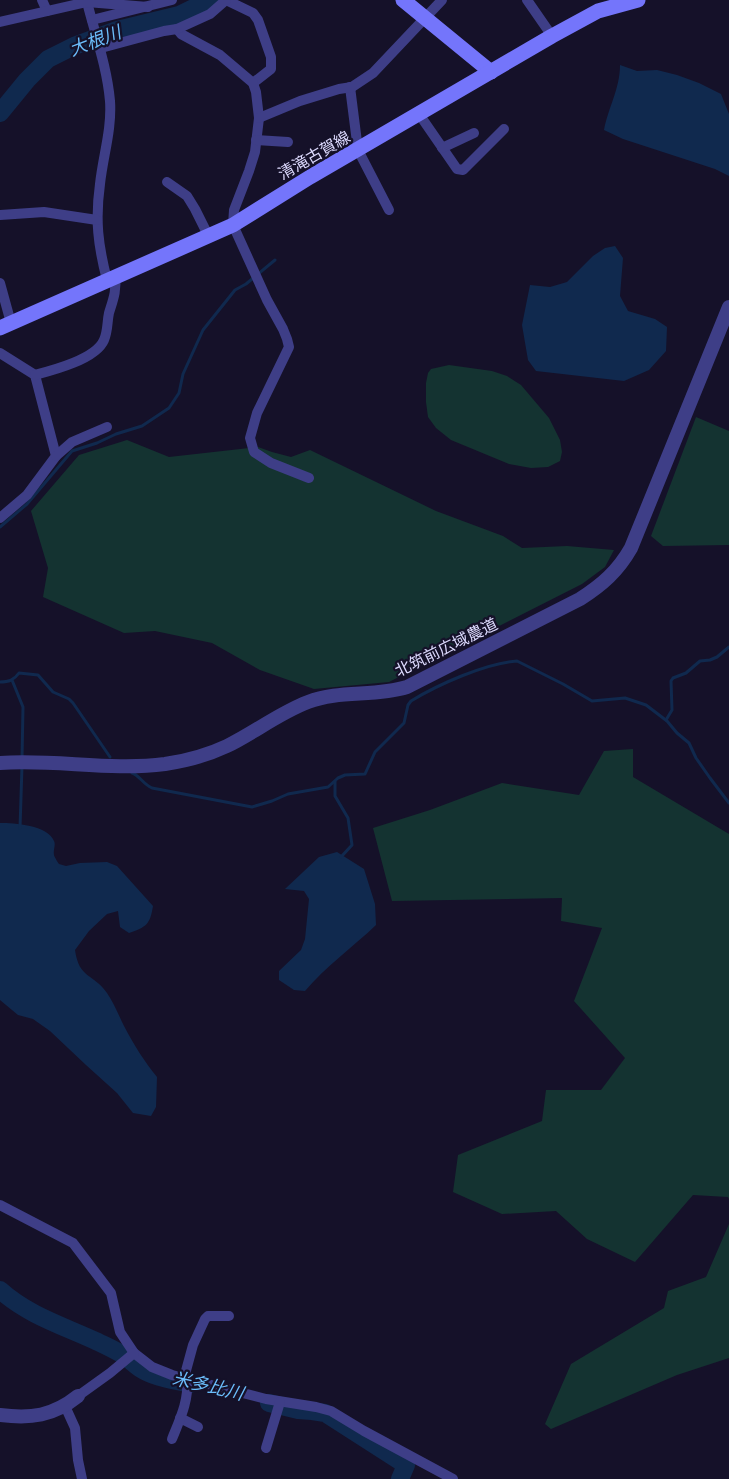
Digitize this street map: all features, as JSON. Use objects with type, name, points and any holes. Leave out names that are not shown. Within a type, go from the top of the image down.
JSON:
[{"type":"main road","points":[[403,0],[491,72]]},
{"type":"main road","name":"清滝古賀線","points":[[6,326],[233,225],[309,177],[552,36],[596,5],[638,0]]},
{"type":"street","points":[[42,0],[47,11]]},
{"type":"street","points":[[92,20],[172,0]]},
{"type":"street","points":[[101,48],[177,28],[210,14],[226,0],[253,13],[258,20],[271,57],[271,69],[253,83]]},
{"type":"street","points":[[259,118],[300,101],[350,87],[373,73],[442,0]]},
{"type":"street","points":[[527,0],[552,36]]},
{"type":"street","points":[[35,375],[68,364],[96,351],[101,346],[107,332],[109,315],[115,297],[116,286],[100,253],[97,220],[100,183],[108,138],[110,101],[101,48],[87,2]]},
{"type":"street","points":[[0,22],[87,2],[148,7]]},
{"type":"street","points":[[177,28],[181,34],[220,55],[253,83],[256,92],[259,118],[256,140],[249,171],[234,210],[233,225],[289,344],[257,413],[250,438],[254,452],[309,478]]},
{"type":"street","points":[[350,87],[358,150],[389,210]]},
{"type":"street","points":[[419,114],[457,169],[463,170],[504,129]]},
{"type":"street","points":[[442,148],[474,133]]},
{"type":"street","points":[[256,140],[288,142]]},
{"type":"street","points":[[167,182],[187,196],[208,235]]},
{"type":"street","points":[[0,215],[44,212],[97,220]]},
{"type":"street","points":[[0,283],[6,326]]},
{"type":"street","name":"北筑前広域農道","points":[[0,763],[23,761],[84,765],[140,765],[165,764],[194,757],[225,747],[308,702],[337,696],[392,692],[407,687],[580,599],[609,578],[631,548],[729,308]]},
{"type":"street","points":[[0,353],[35,375],[56,456]]},
{"type":"street","points":[[0,518],[27,495],[56,456],[72,442],[107,428]]},
{"type":"street","points":[[0,1205],[74,1243],[111,1293],[120,1332],[134,1353],[152,1367],[185,1379],[280,1402],[331,1411],[453,1479]]},
{"type":"street","points":[[172,1439],[185,1407],[188,1390],[185,1379],[193,1345],[208,1316],[230,1316]]},
{"type":"street","points":[[0,1415],[20,1417],[42,1415],[65,1406],[134,1353]]},
{"type":"street","points":[[266,1448],[280,1402]]},
{"type":"street","points":[[65,1406],[75,1428],[82,1479]]},
{"type":"street","points":[[180,1418],[198,1427]]},
{"type":"green space","points":[[449,365],[492,371],[507,376],[521,385],[549,418],[560,440],[562,452],[560,461],[548,467],[531,468],[509,464],[451,440],[436,428],[428,417],[426,383],[428,373],[431,369]]},
{"type":"green space","points":[[696,417],[729,431],[729,545],[663,546],[651,536]]},
{"type":"green space","points":[[127,440],[169,457],[258,447],[291,457],[310,450],[436,511],[503,536],[522,548],[567,546],[614,550],[605,567],[582,584],[389,682],[314,689],[260,670],[212,643],[155,631],[124,633],[43,597],[48,568],[31,511],[79,455]]},
{"type":"green space","points":[[633,749],[633,777],[729,834],[729,1199],[728,1197],[693,1195],[635,1262],[587,1239],[556,1211],[502,1214],[453,1192],[458,1155],[542,1121],[546,1090],[601,1090],[625,1058],[574,1001],[602,928],[561,921],[562,898],[392,901],[373,828],[502,783],[579,795],[604,751]]},
{"type":"green space","points":[[729,1224],[729,1358],[677,1375],[551,1429],[545,1424],[571,1364],[664,1308],[668,1291],[706,1277]]},
{"type":"water","points":[[620,65],[637,71],[657,70],[677,75],[721,94],[729,114],[729,176],[715,169],[623,139],[604,130],[618,82]]},
{"type":"water","points":[[615,246],[623,258],[620,296],[628,311],[655,319],[667,327],[666,351],[649,370],[624,381],[536,371],[528,360],[522,325],[530,285],[550,287],[567,282],[593,256],[605,248]]},
{"type":"water","points":[[0,823],[30,826],[45,831],[54,841],[54,855],[59,864],[66,866],[107,862],[117,866],[153,906],[146,924],[129,933],[120,927],[118,911],[107,914],[89,931],[75,950],[83,971],[107,993],[135,1046],[157,1077],[156,1107],[151,1116],[133,1113],[117,1093],[50,1031],[33,1019],[18,1015],[0,1000]]},
{"type":"water","points":[[337,852],[364,869],[375,904],[376,925],[305,991],[294,990],[279,980],[279,971],[301,950],[305,939],[309,899],[304,891],[285,889],[319,857]]},
{"type":"waterway","name":"大根川","points":[[0,113],[48,59],[74,46],[117,30],[179,15],[210,0]]},
{"type":"waterway","points":[[0,527],[27,504],[72,451],[142,426],[169,408],[179,393],[183,374],[203,330],[235,290],[275,260]]},
{"type":"waterway","points":[[666,720],[672,710],[671,681],[673,678],[686,673],[700,661],[717,657],[729,647]]},
{"type":"waterway","points":[[132,773],[152,788],[252,807],[288,794],[328,787],[345,775],[365,774],[375,752],[404,723],[411,701],[462,676],[491,666],[517,661],[592,701],[625,698],[646,705],[667,721],[689,743],[696,758],[729,803]]},
{"type":"waterway","points":[[0,682],[11,680],[19,673],[38,675],[53,692],[73,703],[110,757]]},
{"type":"waterway","points":[[12,680],[23,707],[22,759]]},
{"type":"waterway","points":[[20,828],[22,766]]},
{"type":"waterway","points":[[335,781],[335,796],[348,818],[352,845],[341,857]]},
{"type":"waterway","name":"米多比川","points":[[0,1290],[35,1314],[114,1350],[146,1372],[190,1384]]},
{"type":"waterway","name":"米多比川","points":[[269,1403],[325,1413],[406,1465],[400,1479]]}]
